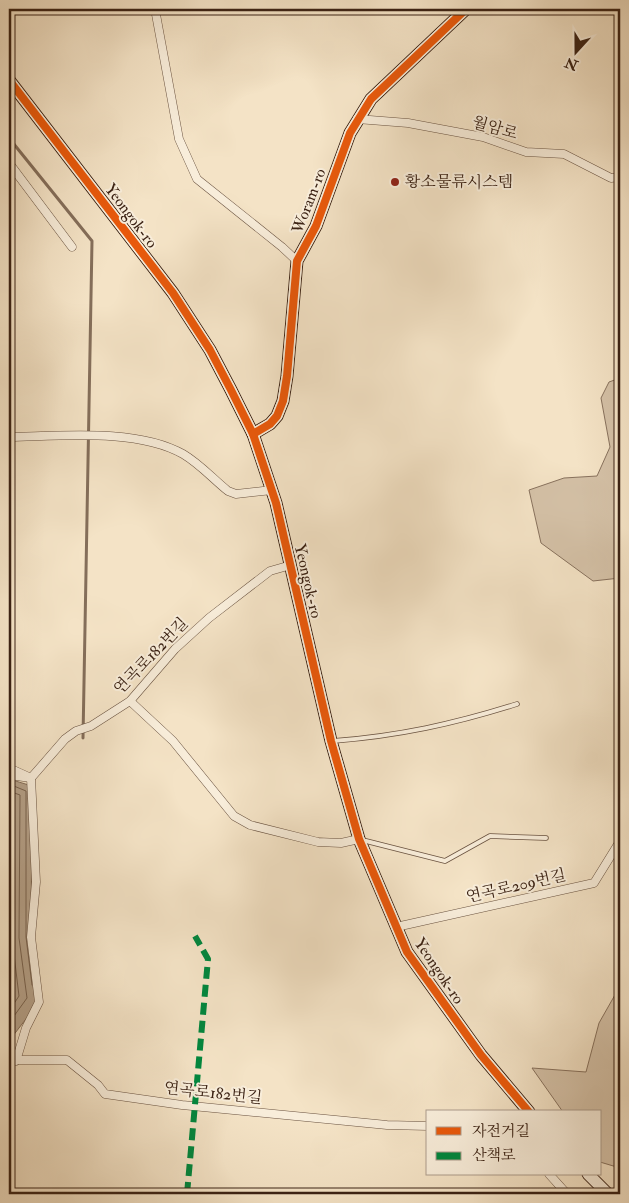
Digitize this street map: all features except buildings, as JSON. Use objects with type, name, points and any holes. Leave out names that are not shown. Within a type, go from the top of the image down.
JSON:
[{"type":"street","name":"Woram-ro","points":[[155,9],[179,139],[196,179],[297,261]]},
{"type":"street","name":"Woram-ro","points":[[253,434],[270,424],[277,416],[283,401],[297,261],[310,240],[344,146],[357,119],[371,98],[466,9]]},
{"type":"street","name":"Yeongok-ro","points":[[9,80],[173,293],[210,350],[253,434],[272,490],[291,565],[330,741],[358,839],[407,952],[481,1055],[527,1110]]},
{"type":"street","name":"월암로","points":[[357,119],[408,124],[483,137],[526,152],[564,154],[611,178],[620,177]]},
{"type":"street","points":[[9,163],[72,247]]},
{"type":"street","points":[[9,437],[76,436],[148,440],[182,453],[228,491],[236,494],[272,490]]},
{"type":"street","name":"연곡로182번길","points":[[31,778],[65,739],[76,730],[91,726],[130,701],[175,650],[209,618],[270,571],[291,565]]},
{"type":"street","points":[[130,701],[173,741],[234,816],[250,825],[318,842],[341,843],[358,839]]},
{"type":"street","points":[[9,768],[31,778]]},
{"type":"street","points":[[9,775],[31,778]]},
{"type":"street","points":[[12,1060],[39,1002],[31,937],[36,882],[31,778]]},
{"type":"street","name":"연곡로209번길","points":[[396,927],[594,883],[620,841]]},
{"type":"street","name":"연곡로182번길","points":[[12,1060],[67,1060],[98,1085],[105,1094],[182,1104],[387,1125],[426,1126]]},
{"type":"street","points":[[551,1176],[567,1194]]},
{"type":"street","points":[[590,1176],[608,1194]]},
{"type":"lane","points":[[330,741],[386,737],[463,721],[517,704]]},
{"type":"lane","points":[[358,839],[445,861],[490,836],[546,838]]},
{"type":"shaded area","points":[[620,378],[620,578],[593,581],[541,543],[529,490],[564,478],[597,476],[610,447],[601,398],[609,382]]},
{"type":"shaded area","points":[[620,986],[620,1168],[602,1163],[602,1110],[562,1110],[532,1068],[586,1072],[599,1023]]},
{"type":"water","points":[[9,779],[32,786],[31,937],[39,1002],[9,1041]]},
{"type":"waterway","points":[[9,138],[92,241],[83,738]]},
{"type":"marked path","points":[[187,1194],[208,959],[195,936]]},
{"type":"cycle path","points":[[253,434],[270,424],[277,416],[283,401],[297,261],[316,226],[350,133],[371,99],[466,9]]},
{"type":"cycle path","points":[[9,80],[173,293],[210,350],[231,390],[253,434],[276,503],[331,741],[359,839],[407,952],[481,1055],[527,1110]]},
{"type":"place","name":"황소물류시스템","points":[[395,182]]}]
